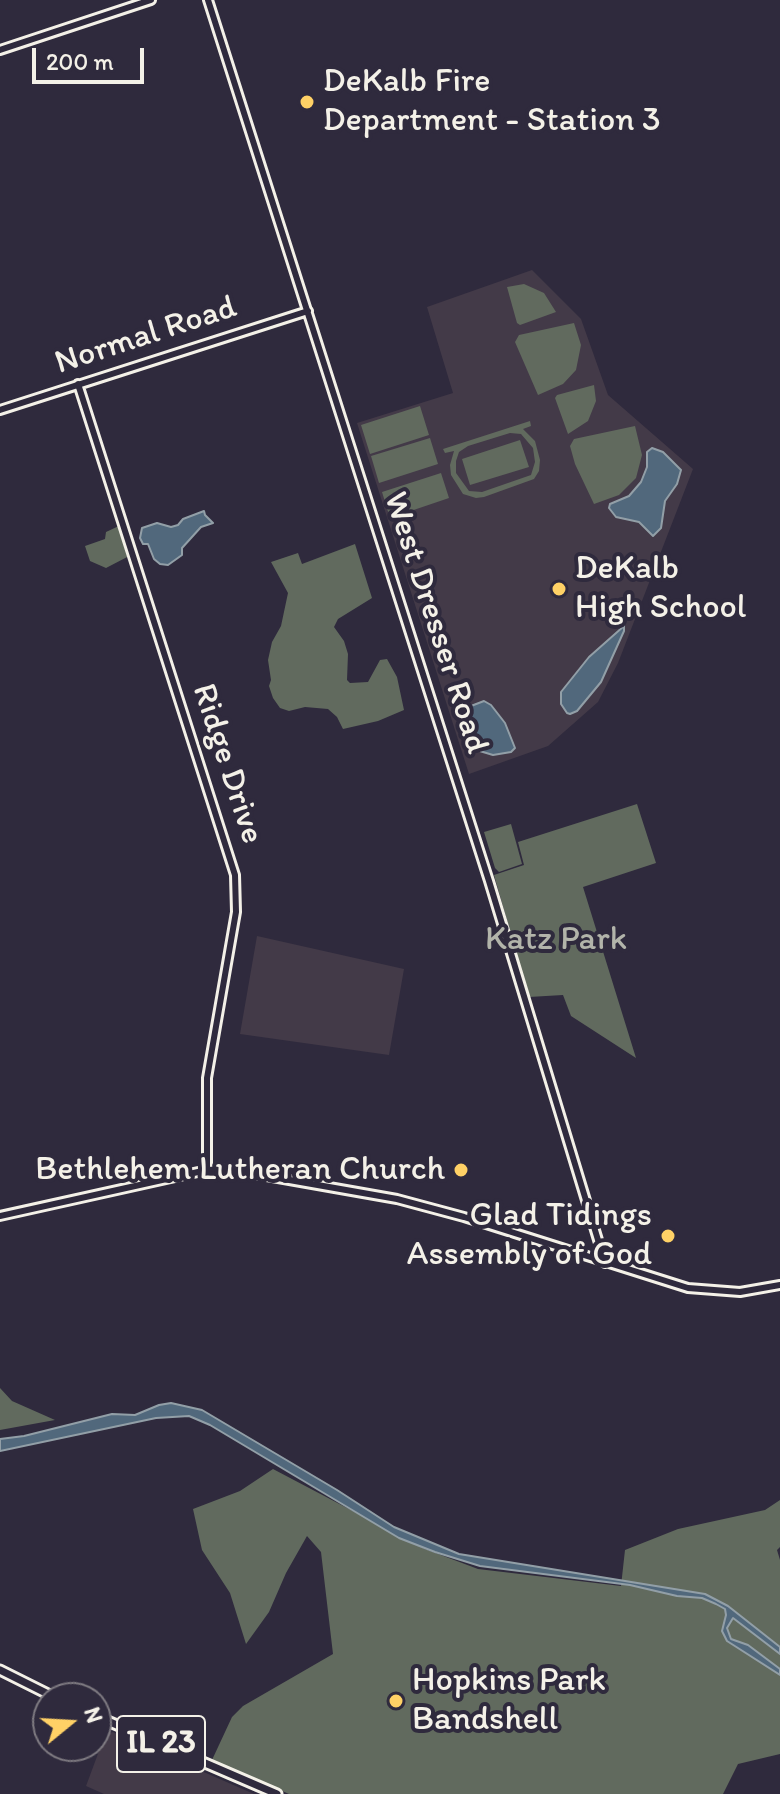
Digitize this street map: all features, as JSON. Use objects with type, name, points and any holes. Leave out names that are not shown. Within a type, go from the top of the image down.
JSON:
[{"type":"main road","points":[[0,1670],[32,1686]]},
{"type":"main road","name":"IL 23","points":[[112,1723],[277,1794]]},
{"type":"street","points":[[0,50],[151,0]]},
{"type":"street","name":"West Dresser Road","points":[[208,0],[496,903],[605,1263]]},
{"type":"street","name":"Normal Road","points":[[0,410],[308,311]]},
{"type":"street","name":"Ridge Drive","points":[[78,384],[235,875],[236,912],[207,1078],[207,1170]]},
{"type":"street","points":[[0,1216],[207,1170],[235,1170],[397,1199],[464,1217],[677,1286],[740,1292],[780,1285]]},
{"type":"shaded area","points":[[532,270],[581,319],[608,395],[693,469],[618,663],[598,702],[548,746],[469,774],[357,423],[453,393],[427,307]]},
{"type":"shaded area","points":[[257,936],[404,969],[389,1055],[240,1034]]},
{"type":"shaded area","points":[[112,1732],[254,1794],[104,1794],[86,1786],[95,1762],[112,1762]]},
{"type":"green space","points":[[524,284],[544,293],[556,312],[520,325],[517,323],[507,287]]},
{"type":"green space","points":[[574,323],[581,345],[576,370],[563,384],[538,395],[515,342],[519,335]]},
{"type":"green space","points":[[594,385],[596,401],[588,421],[568,434],[555,398]]},
{"type":"green space","points":[[420,406],[429,435],[370,454],[361,425]]},
{"type":"green space","points":[[530,421],[531,426],[523,429],[535,441],[540,460],[539,471],[534,479],[476,498],[463,494],[451,475],[454,451],[445,453],[443,449]],"holes":[[[510,433],[521,434],[533,448],[535,462],[531,475],[482,492],[469,491],[456,473],[459,452],[468,446]]]},
{"type":"green space","points":[[635,426],[642,455],[636,478],[619,495],[594,504],[570,446],[574,439]]},
{"type":"green space","points":[[430,438],[438,464],[379,483],[371,456]]},
{"type":"green space","points":[[520,440],[529,467],[470,485],[462,459]]},
{"type":"green space","points":[[441,473],[449,498],[390,518],[382,492]]},
{"type":"green space","points":[[121,525],[131,555],[106,568],[90,561],[85,546],[105,539],[106,532]]},
{"type":"green space","points":[[355,544],[372,598],[338,619],[334,627],[344,641],[348,654],[347,680],[350,683],[368,682],[380,660],[387,659],[397,677],[404,710],[378,721],[343,729],[328,709],[305,707],[289,711],[280,708],[273,698],[269,686],[268,660],[272,642],[281,626],[288,593],[271,562],[298,553],[302,564]]},
{"type":"green space","name":"Katz Park","points":[[637,804],[656,863],[583,887],[636,1058],[571,1016],[563,995],[529,997],[494,875],[524,865],[518,842]]},
{"type":"green space","points":[[511,824],[522,864],[499,872],[484,832]]},
{"type":"green space","points":[[0,1388],[12,1401],[55,1420],[0,1430]]},
{"type":"green space","points":[[273,1469],[425,1549],[478,1569],[621,1586],[625,1550],[678,1529],[765,1510],[780,1500],[780,1547],[777,1550],[780,1560],[780,1754],[738,1764],[723,1794],[289,1794],[212,1760],[232,1717],[243,1706],[333,1654],[321,1552],[307,1536],[269,1612],[246,1644],[230,1593],[202,1550],[193,1509],[240,1491]]},
{"type":"water","points":[[652,448],[663,452],[681,470],[677,484],[665,501],[661,528],[653,536],[639,522],[616,517],[609,508],[610,504],[629,496],[641,482],[647,467],[647,452]]},
{"type":"water","points":[[204,511],[213,523],[201,527],[182,548],[182,555],[168,565],[154,559],[148,544],[143,544],[140,538],[142,528],[157,523],[171,527]]},
{"type":"water","points":[[624,626],[601,682],[577,711],[567,713],[561,704],[561,692],[589,657]]},
{"type":"water","points":[[484,701],[505,723],[515,748],[511,752],[493,755],[467,744],[458,711]]},
{"type":"water","points":[[171,1403],[202,1410],[394,1527],[459,1554],[705,1594],[728,1606],[780,1647],[780,1654],[733,1618],[727,1628],[731,1639],[748,1645],[780,1669],[780,1675],[727,1641],[722,1631],[725,1609],[716,1604],[702,1598],[677,1596],[630,1585],[480,1566],[435,1552],[399,1538],[210,1425],[189,1416],[156,1418],[0,1451],[0,1439],[112,1414],[135,1415]]},
{"type":"place","name":"DeKalb Fire Department - Station 3","points":[[307,102]]},
{"type":"place","name":"DeKalb High School","points":[[559,589]]},
{"type":"place","name":"Bethlehem Lutheran Church","points":[[461,1170]]},
{"type":"place","name":"Glad Tidings Assembly of God","points":[[668,1236]]},
{"type":"place","name":"Hopkins Park Bandshell","points":[[396,1701]]}]
